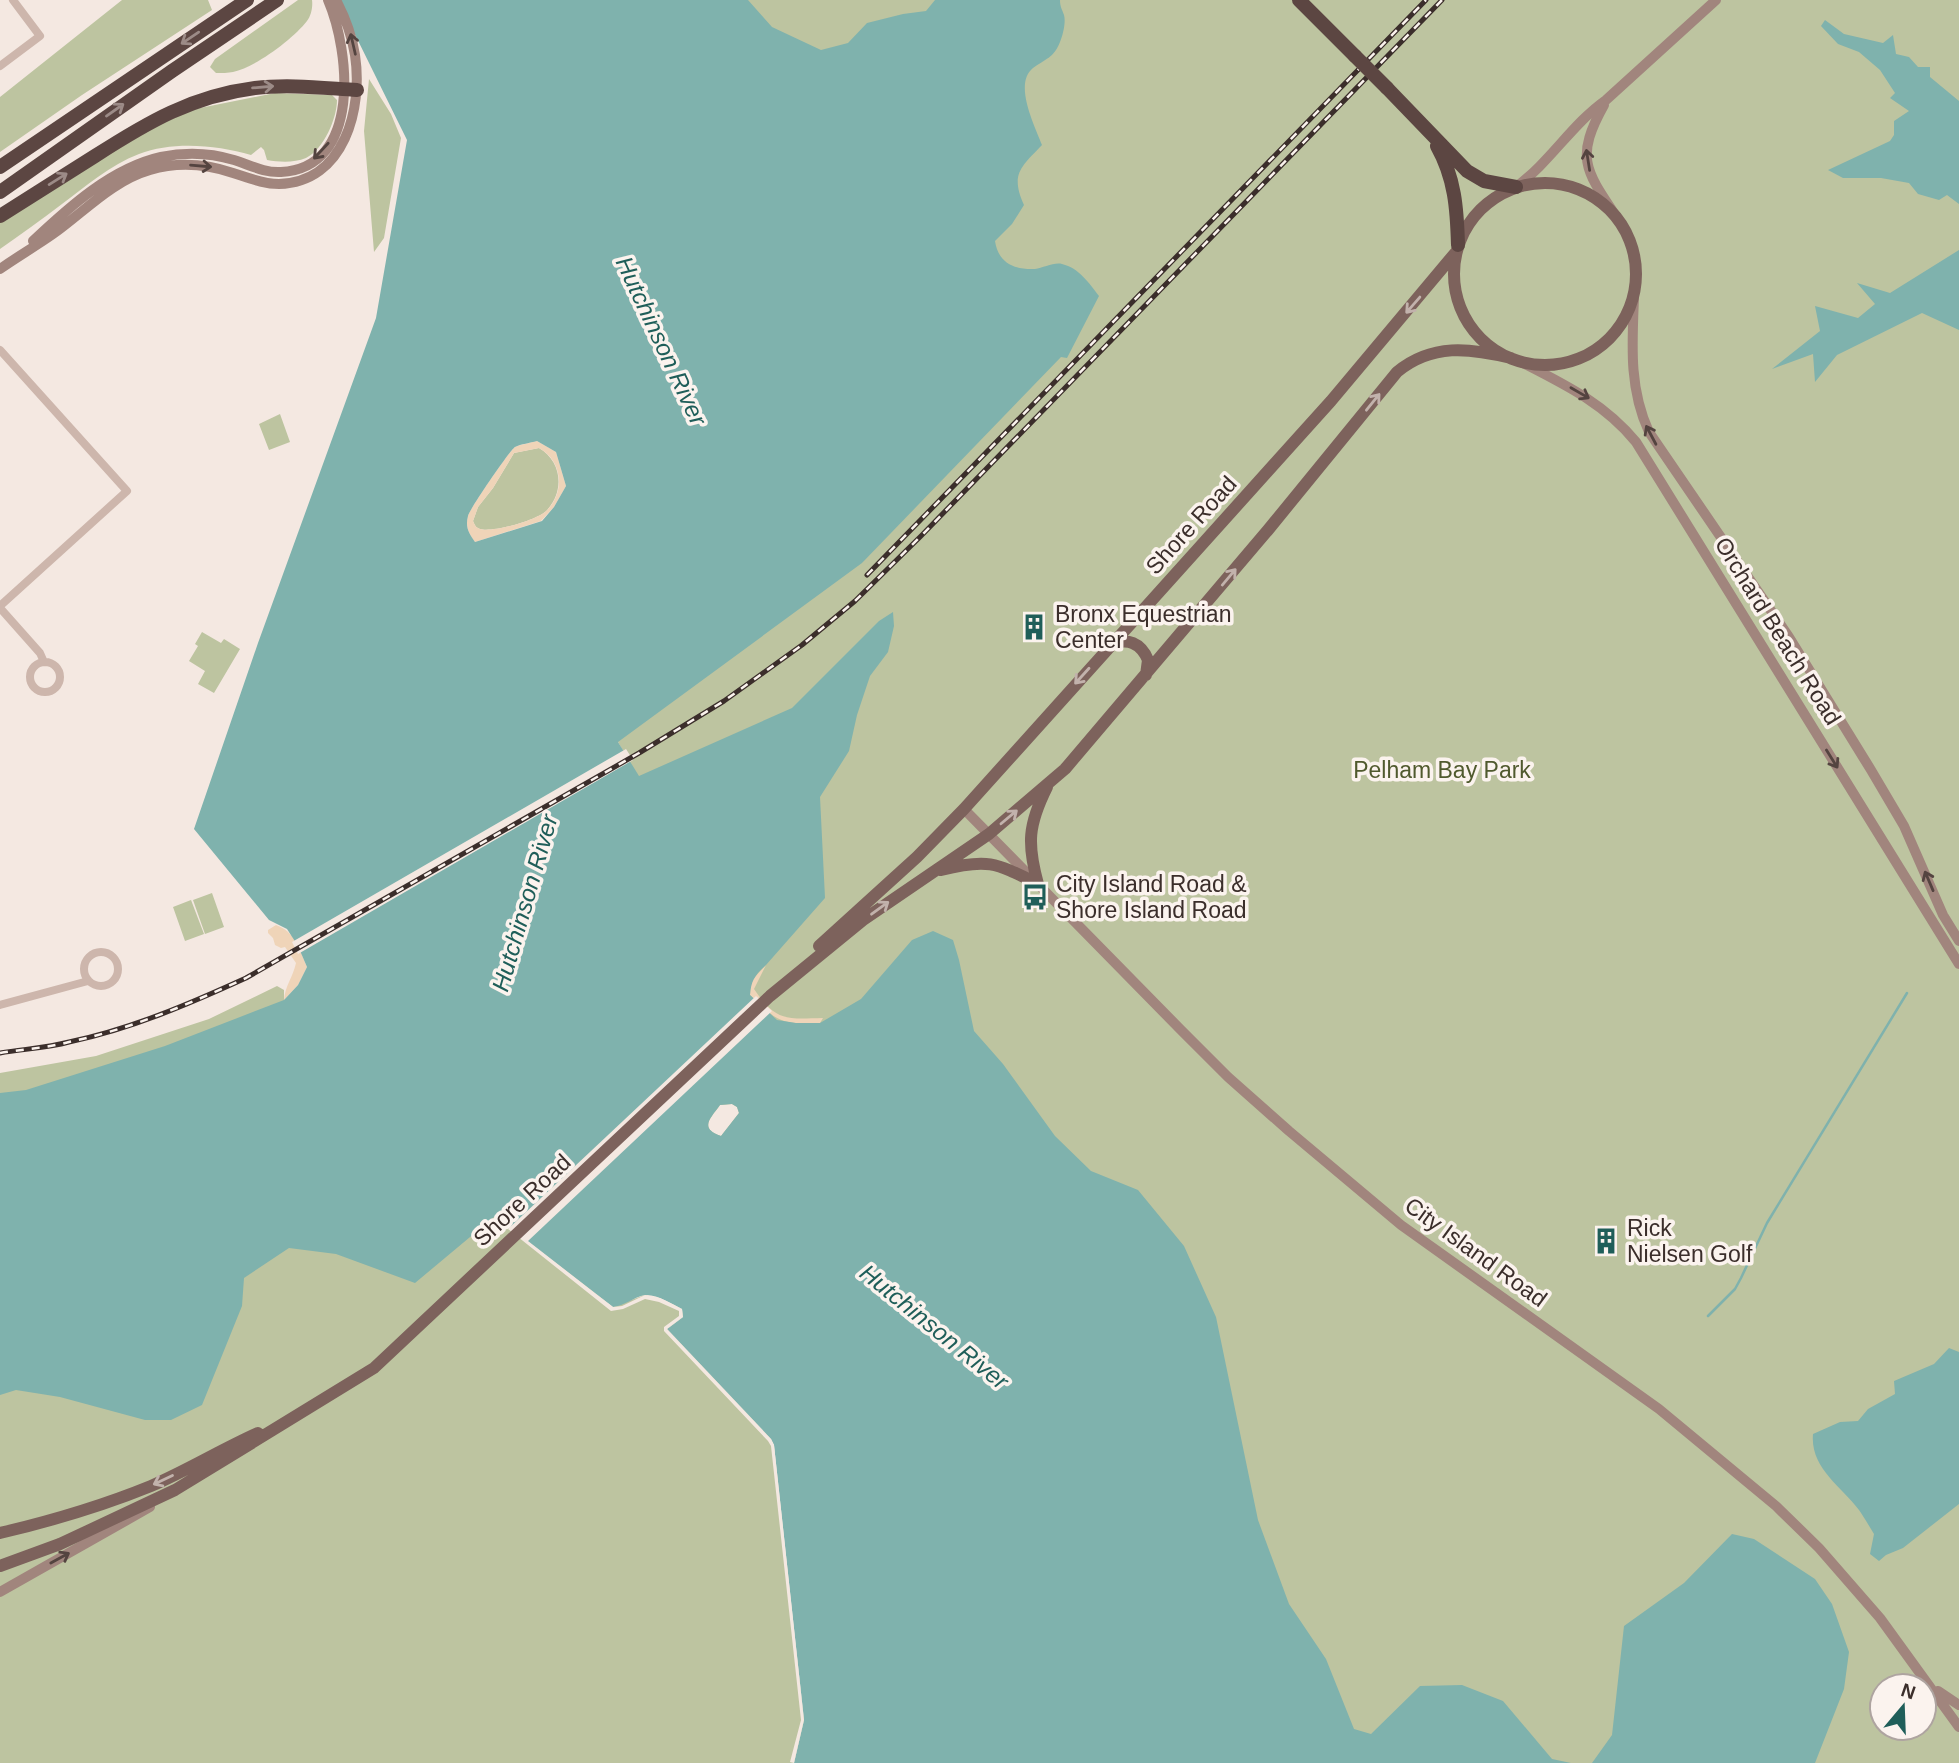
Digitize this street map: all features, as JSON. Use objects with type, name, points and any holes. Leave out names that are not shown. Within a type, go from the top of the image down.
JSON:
[{"type":"highway","points":[[0,167],[247,0]]},
{"type":"highway","points":[[0,192],[277,0]]},
{"type":"highway","points":[[1299,0],[1476,177],[1516,187]]},
{"type":"highway","points":[[0,216],[146,124],[191,102],[229,92],[265,87],[351,90]]},
{"type":"highway","points":[[1429,132],[1452,180],[1456,201],[1457,248]]},
{"type":"main road","points":[[1541,183],[1567,185],[1591,195],[1616,216],[1630,240],[1636,261],[1637,280],[1634,298],[1619,329],[1594,352],[1562,364],[1544,365],[1515,360],[1483,340],[1463,313],[1454,281],[1457,248],[1470,222],[1482,208],[1516,187],[1541,183]]},
{"type":"main road","name":"Shore Road","points":[[770,996],[802,960],[917,858],[964,809],[1322,411],[1457,248]]},
{"type":"main road","name":"Shore Road","points":[[0,1566],[60,1545],[175,1490],[374,1368],[770,996],[863,920],[989,834],[1065,769],[1144,678],[1397,372],[1424,355],[1453,349],[1474,350],[1515,360]]},
{"type":"main road","points":[[1108,647],[1126,641],[1138,646],[1148,660],[1144,678]]},
{"type":"main road","points":[[1038,884],[1030,852],[1030,839],[1036,812],[1050,783]]},
{"type":"main road","points":[[934,871],[980,862],[1007,869],[1038,884]]},
{"type":"main road","name":"Shore Road","points":[[0,1533],[64,1517],[119,1498],[182,1471],[290,1418]]},
{"type":"street","points":[[0,66],[40,36],[13,0]]},
{"type":"street","points":[[328,0],[351,90]]},
{"type":"street","points":[[0,269],[101,185],[122,171],[146,161],[172,155],[198,154],[232,160],[269,172],[284,172],[304,166],[320,154],[332,139],[351,90],[354,48],[336,0]]},
{"type":"street","points":[[1516,187],[1534,174],[1593,110],[1716,0]]},
{"type":"street","points":[[1606,100],[1591,129],[1586,149],[1589,170],[1616,216]]},
{"type":"street","name":"Orchard Beach Road","points":[[1634,298],[1633,374],[1639,406],[1649,432],[1784,628],[1887,796],[1912,842],[1943,915],[1959,942]]},
{"type":"street","points":[[0,350],[127,491],[0,607],[40,653],[44,662]]},
{"type":"street","name":"Orchard Beach Road","points":[[1515,360],[1591,399],[1611,415],[1636,442],[1959,964]]},
{"type":"street","name":"City Island Road","points":[[964,809],[1228,1077],[1327,1163],[1401,1225],[1659,1409],[1776,1506],[1854,1587],[1920,1672]]},
{"type":"street","points":[[0,1005],[88,981],[97,986],[112,983],[118,974],[116,960],[104,952],[90,955],[83,968],[88,981]]},
{"type":"street","points":[[0,1592],[149,1508],[175,1490]]},
{"type":"street","points":[[1938,1691],[1959,1705]]},
{"type":"street","name":"City Island Road","points":[[1938,1696],[1959,1727]]},
{"type":"green space","points":[[122,0],[208,0],[212,10],[0,152],[0,97]]},
{"type":"green space","points":[[298,0],[312,0],[311,14],[301,28],[283,44],[242,69],[216,73],[210,67],[215,59]]},
{"type":"green space","name":"Pelham Bay Park","points":[[548,0],[1959,0],[1959,1763],[1292,1763],[707,1129],[706,1120],[750,995],[618,742]],"holes":[[[732,1104],[737,1107],[739,1113],[721,1136],[710,1130],[708,1123],[720,1105]]]},
{"type":"green space","points":[[369,79],[391,114],[401,138],[384,238],[374,252],[364,131]]},
{"type":"green space","points":[[275,93],[332,95],[337,100],[335,115],[324,140],[306,158],[286,162],[267,160],[261,147],[251,155],[195,146],[152,150],[108,170],[0,249],[0,222],[162,123],[195,109]]},
{"type":"green space","points":[[280,414],[290,442],[269,450],[259,424]]},
{"type":"green space","points":[[539,448],[552,460],[558,476],[557,493],[548,509],[516,525],[486,530],[477,527],[473,521],[478,507],[514,453]]},
{"type":"green space","points":[[202,632],[221,643],[224,639],[240,649],[214,693],[198,684],[205,671],[189,661]]},
{"type":"green space","points":[[212,893],[224,927],[205,934],[193,900]]},
{"type":"green space","points":[[191,900],[204,934],[185,941],[173,907]]},
{"type":"green space","points":[[277,986],[284,990],[284,999],[371,1102],[612,1307],[645,1295],[682,1309],[683,1317],[667,1329],[771,1439],[804,1720],[794,1763],[0,1763],[0,1073],[96,1056],[209,1019]]},
{"type":"sand","points":[[537,441],[556,452],[566,486],[554,507],[541,521],[475,542],[467,527],[470,511],[515,447]],"holes":[[[539,448],[556,467],[559,484],[554,501],[548,509],[536,517],[505,527],[486,530],[476,527],[473,521],[478,507],[514,453]]]},
{"type":"sand","points":[[276,925],[292,936],[307,967],[298,985],[284,1000],[296,963],[285,947],[275,945],[268,933],[268,930]]},
{"type":"sand","points":[[766,965],[754,989],[769,1008],[791,1018],[823,1018],[820,1023],[781,1020],[750,995],[751,981]]},
{"type":"water","name":"Hutchinson River","points":[[338,0],[748,0],[772,27],[821,50],[848,43],[867,23],[926,11],[935,0],[1060,0],[1065,21],[1058,47],[1052,55],[1033,68],[1027,75],[1025,84],[1027,105],[1042,145],[1023,165],[1018,178],[1024,205],[1012,224],[995,241],[999,254],[1013,266],[1035,269],[1056,264],[1068,266],[1083,277],[1099,296],[1067,358],[1061,357],[862,563],[618,742],[639,776],[792,708],[879,621],[893,612],[894,626],[888,652],[870,676],[849,751],[820,797],[825,898],[756,975],[750,995],[777,1020],[820,1023],[861,999],[912,940],[933,931],[953,940],[974,1031],[1003,1064],[1055,1136],[1091,1171],[1138,1190],[1184,1246],[1216,1317],[1258,1520],[1289,1604],[1326,1659],[1354,1729],[1371,1734],[1420,1686],[1462,1685],[1503,1701],[1552,1759],[1571,1763],[794,1763],[804,1720],[774,1445],[771,1439],[667,1329],[683,1317],[682,1309],[650,1295],[613,1307],[513,1230],[503,1217],[494,1217],[415,1283],[336,1254],[289,1248],[244,1278],[242,1306],[202,1405],[171,1420],[145,1420],[60,1397],[16,1390],[0,1395],[0,1093],[26,1090],[165,1046],[284,1000],[298,985],[307,967],[287,929],[269,920],[194,829],[258,643],[376,318],[407,140]],"holes":[[[537,441],[556,452],[566,486],[554,507],[542,521],[475,542],[467,524],[475,503],[515,447]],[[732,1104],[737,1107],[739,1113],[721,1136],[714,1133],[708,1126],[710,1119],[720,1105]]]},
{"type":"water","points":[[1825,20],[1844,34],[1883,43],[1893,35],[1896,54],[1909,57],[1918,67],[1930,67],[1930,77],[1959,101],[1959,204],[1947,195],[1939,200],[1918,194],[1909,183],[1881,178],[1843,178],[1828,170],[1890,141],[1894,135],[1894,121],[1909,111],[1890,98],[1895,93],[1880,70],[1859,52],[1838,44],[1821,26]]},
{"type":"water","points":[[1959,250],[1959,330],[1922,313],[1837,355],[1815,382],[1813,354],[1772,369],[1820,331],[1815,306],[1858,318],[1875,304],[1857,283],[1890,293]]},
{"type":"water","points":[[1949,1348],[1959,1352],[1959,1504],[1903,1548],[1879,1561],[1870,1554],[1874,1534],[1859,1510],[1821,1467],[1813,1446],[1813,1434],[1840,1422],[1858,1421],[1868,1409],[1895,1394],[1894,1381],[1934,1364]]},
{"type":"water","points":[[1732,1534],[1754,1539],[1815,1579],[1832,1604],[1849,1652],[1844,1689],[1815,1763],[1592,1763],[1612,1735],[1624,1626],[1684,1583]]},
{"type":"pier","points":[[626,749],[633,760],[298,954],[292,942]]},
{"type":"pier","points":[[756,996],[772,1011],[528,1241],[613,1307],[622,1306],[645,1295],[660,1298],[682,1309],[683,1317],[667,1329],[771,1439],[774,1445],[804,1720],[794,1763],[790,1762],[801,1720],[771,1446],[664,1331],[664,1327],[679,1316],[679,1311],[645,1299],[623,1309],[611,1311],[508,1229]]},
{"type":"waterway","points":[[1708,1316],[1735,1289],[1767,1223],[1907,993]]},
{"type":"railway","points":[[867,575],[1426,0]]},
{"type":"railway","points":[[0,1053],[61,1044],[115,1030],[246,978],[639,753],[724,701],[802,645],[855,601],[921,536],[1442,0]]},
{"type":"place","name":"Bronx Equestrian Center","points":[[1034,627]]},
{"type":"place","name":"City Island Road & Shore Island Road","points":[[1035,897]]},
{"type":"place","name":"Rick Nielsen Golf","points":[[1606,1241]]}]
